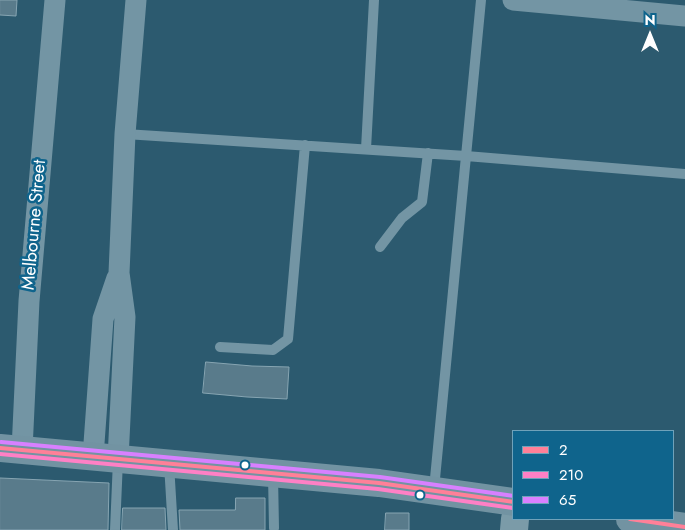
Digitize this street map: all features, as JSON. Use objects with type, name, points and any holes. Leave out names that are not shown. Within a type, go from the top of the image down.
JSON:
[{"type":"main road","points":[[11,449],[379,483],[512,502]]},
{"type":"main road","points":[[645,524],[685,527]]},
{"type":"street","name":"Melbourne Street","points":[[11,449],[30,292],[55,0]]},
{"type":"street","points":[[105,458],[124,317],[119,274],[124,134],[136,0]]},
{"type":"street","points":[[513,0],[600,4],[685,16]]},
{"type":"lane","points":[[366,149],[374,0]]},
{"type":"lane","points":[[434,490],[480,0]]},
{"type":"lane","points":[[124,134],[428,153],[685,174]]},
{"type":"lane","points":[[220,347],[274,350],[288,338],[305,145]]},
{"type":"lane","points":[[380,246],[402,218],[422,202],[428,153]]},
{"type":"lane","points":[[105,458],[115,530]]},
{"type":"lane","points":[[169,464],[173,530]]},
{"type":"lane","points":[[274,474],[274,528]]},
{"type":"building","points":[[0,0],[17,0],[16,16],[0,15]]},
{"type":"building","points":[[206,362],[289,367],[287,399],[203,393]]},
{"type":"building","points":[[0,478],[109,483],[108,530],[0,530]]},
{"type":"building","points":[[236,498],[265,498],[265,530],[180,530],[179,510],[235,510]]},
{"type":"building","points":[[123,508],[165,508],[166,530],[122,530]]},
{"type":"building","points":[[386,513],[409,513],[409,530],[385,530]]},
{"type":"transit line","name":"65","points":[[1,442],[380,477],[512,496]]},
{"type":"transit line","name":"2","points":[[0,448],[379,483],[512,502]]},
{"type":"transit line","name":"210","points":[[0,454],[378,489],[512,508]]},
{"type":"transit line","name":"2","points":[[637,520],[685,527]]}]
